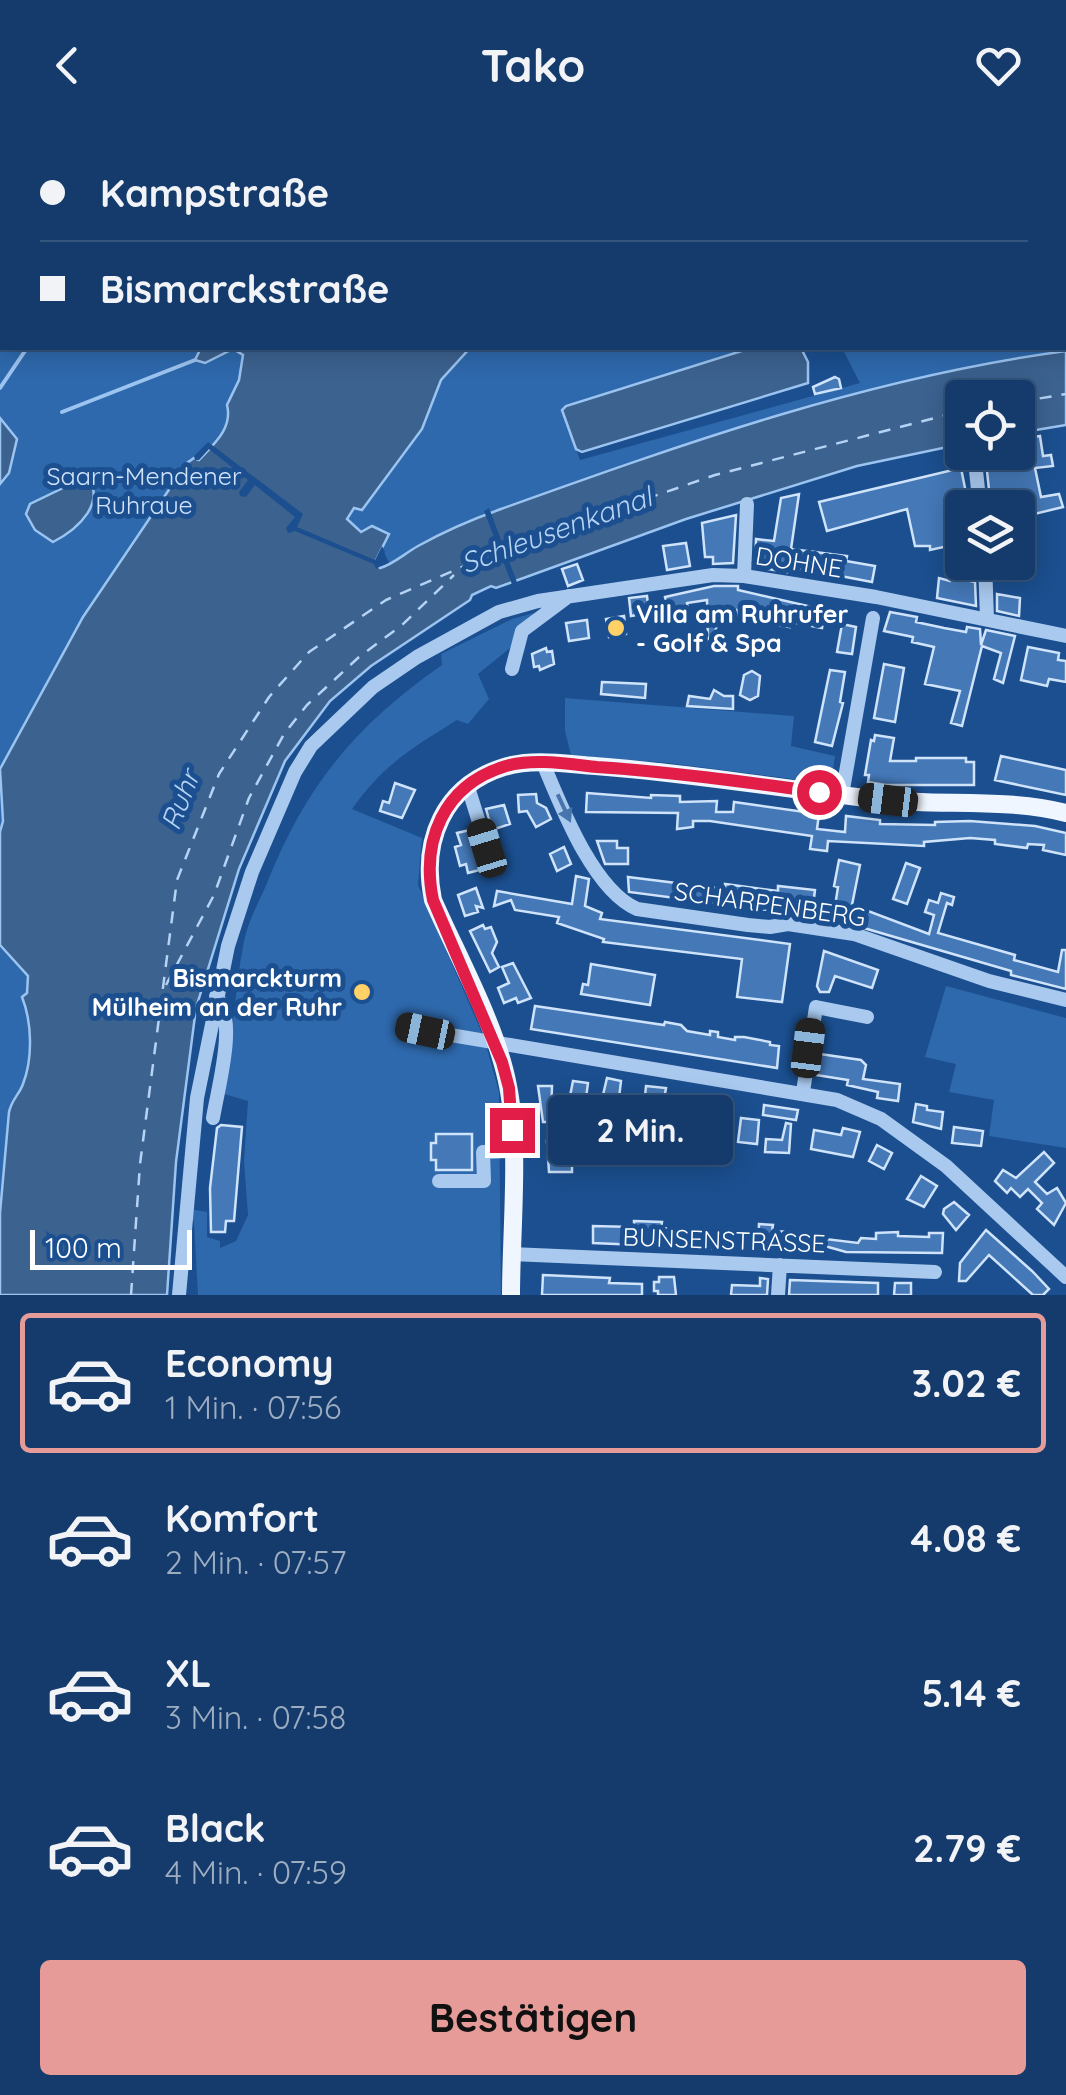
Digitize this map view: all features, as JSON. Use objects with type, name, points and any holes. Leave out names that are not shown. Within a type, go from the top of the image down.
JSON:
[{"type":"main road","points":[[511,1295],[509,1088],[496,1045],[433,900],[428,877],[434,832],[445,811],[468,787],[506,766],[542,763],[644,770],[888,800],[1018,804],[1066,813]]},
{"type":"street","points":[[744,576],[747,504]]},
{"type":"street","name":"DOHNE","points":[[179,1295],[195,1114],[216,996],[252,872],[295,772],[311,746],[373,687],[475,623],[522,604],[713,575],[744,576],[1066,636]]},
{"type":"street","points":[[986,580],[987,620]]},
{"type":"street","points":[[512,668],[522,631],[570,596]]},
{"type":"street","points":[[842,795],[874,618]]},
{"type":"street","name":"SCHARPENBERG","points":[[542,763],[585,853],[625,904],[637,909],[770,927],[788,924],[854,934],[989,981],[1066,1000]]},
{"type":"street","points":[[468,787],[487,848]]},
{"type":"street","points":[[214,1118],[228,1020],[216,996]]},
{"type":"street","points":[[803,1092],[816,1007],[867,1016]]},
{"type":"street","points":[[403,1027],[837,1100],[881,1119],[946,1166],[1066,1277]]},
{"type":"street","points":[[439,1181],[484,1181],[483,1152],[512,1150]]},
{"type":"street","name":"BUNSENSTRASSE","points":[[511,1254],[935,1272]]},
{"type":"street","points":[[778,1295],[780,1265]]},
{"type":"green space","name":"Saarn-Mendener Ruhraue","points":[[0,350],[745,350],[566,406],[562,411],[580,460],[860,383],[843,350],[1066,350],[892,384],[720,433],[496,512],[390,565],[383,550],[310,524],[0,1295]]},
{"type":"green space","points":[[541,611],[520,625],[510,648],[478,674],[489,699],[468,724],[457,720],[412,749],[375,780],[352,809],[422,838],[418,885],[484,1038],[499,1092],[501,1295],[198,1295],[190,1209],[207,1212],[207,1237],[220,1241],[220,1248],[236,1241],[248,1215],[244,1161],[248,1101],[221,1093],[246,934],[282,848],[337,760],[384,711],[442,665],[441,654],[512,619]]},
{"type":"green space","points":[[565,698],[794,716],[791,746],[835,756],[831,784],[571,755],[565,731]]},
{"type":"green space","points":[[946,986],[1066,1018],[1066,1148],[989,1136],[994,1100],[949,1092],[956,1064],[925,1057]]},
{"type":"water","points":[[200,350],[231,350],[205,363],[195,360]]},
{"type":"water","points":[[235,350],[468,350],[441,380],[422,429],[362,510],[354,508],[347,519],[361,532],[372,526],[389,534],[375,562],[380,568],[458,526],[570,484],[779,415],[921,377],[1066,351],[1066,425],[1035,430],[1035,380],[945,380],[945,448],[857,466],[686,519],[496,588],[491,586],[472,595],[371,666],[330,701],[285,761],[239,869],[196,1008],[176,1162],[167,1295],[0,1295],[0,1213],[9,1112],[26,1074],[30,1040],[22,997],[27,993],[28,976],[0,945],[0,769],[83,617],[187,463],[194,458],[199,460],[225,428],[227,405],[239,380],[243,355]]},
{"type":"water","points":[[745,350],[802,350],[808,362],[808,383],[582,452],[576,449],[562,410]]},
{"type":"water","points":[[0,418],[17,439],[9,473],[0,484]]},
{"type":"water","points":[[85,472],[92,483],[92,504],[72,530],[53,542],[35,530],[26,514],[30,504]]},
{"type":"pier","points":[[208,442],[303,514],[297,527],[375,560],[382,546],[385,552],[381,560],[389,561],[376,569],[374,564],[295,531],[288,533],[286,528],[295,517],[255,485],[246,497],[240,496],[248,480],[209,449],[195,460],[194,456]]},
{"type":"pier","points":[[489,508],[518,585],[513,587],[484,511]]},
{"type":"building","points":[[835,377],[841,388],[815,394],[813,387]]},
{"type":"building","points":[[1040,436],[1043,456],[1051,455],[1053,466],[1035,468],[1035,437]]},
{"type":"building","points":[[1035,468],[1041,497],[1059,494],[1063,507],[1035,514],[1035,490],[989,490],[987,470]]},
{"type":"building","points":[[953,470],[961,470],[965,490],[945,490],[945,547],[930,550],[930,546],[915,546],[907,509],[827,531],[819,502]]},
{"type":"building","points":[[799,494],[791,549],[847,556],[846,561],[875,566],[872,582],[814,571],[755,567],[756,539],[774,541],[781,498]]},
{"type":"building","points":[[736,515],[733,563],[713,564],[713,557],[705,557],[702,523]]},
{"type":"building","points":[[686,543],[690,566],[667,570],[663,546]]},
{"type":"building","points":[[577,564],[583,580],[568,586],[562,569]]},
{"type":"building","points":[[939,578],[975,582],[976,606],[937,598]]},
{"type":"building","points":[[714,586],[738,586],[738,590],[825,610],[822,628],[791,622],[790,627],[774,625],[775,621],[770,621],[771,608],[754,606],[753,613],[737,610],[735,622],[716,620],[716,645],[708,645],[707,600],[687,603],[688,610],[667,613],[665,597]]},
{"type":"building","points":[[997,594],[1020,598],[1019,616],[997,611]]},
{"type":"building","points":[[647,596],[649,613],[631,616],[629,598]]},
{"type":"building","points":[[890,612],[944,628],[966,632],[967,627],[980,629],[981,645],[986,630],[1015,636],[1003,683],[994,679],[1001,653],[982,646],[962,726],[951,723],[960,691],[925,684],[934,647],[912,642],[913,637],[884,631]]},
{"type":"building","name":"Villa am Ruhrufer - Golf & Spa","points":[[624,616],[626,634],[609,637],[606,619]]},
{"type":"building","points":[[587,620],[589,638],[569,641],[566,623]]},
{"type":"building","points":[[842,624],[856,627],[852,654],[837,652]]},
{"type":"building","points":[[1028,647],[1059,653],[1058,660],[1066,661],[1066,682],[1049,679],[1047,686],[1021,680]]},
{"type":"building","points":[[546,648],[547,652],[552,651],[554,664],[540,670],[539,666],[534,667],[532,654]]},
{"type":"building","points":[[884,664],[904,668],[895,722],[874,718]]},
{"type":"building","points":[[830,670],[845,672],[840,702],[843,703],[832,746],[815,742]]},
{"type":"building","points":[[752,671],[760,676],[758,696],[750,700],[740,695],[744,675]]},
{"type":"building","points":[[602,682],[646,684],[645,698],[601,694]]},
{"type":"building","points":[[714,690],[733,696],[733,709],[687,706],[689,696],[710,699]]},
{"type":"building","points":[[875,735],[894,738],[890,761],[966,758],[966,762],[974,762],[974,785],[868,782],[869,775],[865,775]]},
{"type":"building","points":[[1001,756],[1066,770],[1066,795],[995,780]]},
{"type":"building","points":[[395,783],[415,790],[402,818],[380,811],[383,801],[389,803]]},
{"type":"building","points":[[587,793],[680,796],[680,802],[717,801],[716,812],[733,812],[734,802],[819,814],[817,829],[845,832],[846,816],[880,820],[880,824],[970,821],[1035,826],[1066,833],[1066,855],[1043,850],[1044,845],[1028,844],[1027,848],[970,838],[924,842],[924,846],[828,841],[827,851],[810,849],[812,836],[710,821],[693,821],[693,827],[677,829],[678,813],[586,812]]},
{"type":"building","points":[[536,794],[537,803],[546,808],[551,819],[536,827],[527,811],[519,812],[518,795]]},
{"type":"building","points":[[504,805],[510,824],[492,830],[486,809]]},
{"type":"building","points":[[470,830],[487,868],[468,873],[466,864],[460,866],[455,847],[461,845],[457,833]]},
{"type":"building","points":[[597,841],[617,841],[617,848],[628,848],[628,864],[605,864]]},
{"type":"building","points":[[564,847],[571,864],[557,871],[550,854]]},
{"type":"building","points":[[839,860],[860,865],[852,905],[929,934],[934,915],[925,912],[929,900],[938,903],[941,893],[954,897],[952,905],[947,903],[938,933],[1058,972],[1062,950],[1066,950],[1066,989],[833,919]]},
{"type":"building","points":[[906,863],[920,868],[907,904],[893,899]]},
{"type":"building","points":[[576,876],[589,879],[585,906],[602,913],[600,919],[790,944],[782,1002],[737,997],[742,959],[603,942],[604,939],[557,923],[559,917],[515,910],[511,900],[494,906],[497,891],[572,904]]},
{"type":"building","points":[[628,877],[725,889],[725,884],[778,891],[778,886],[815,890],[812,913],[629,892]]},
{"type":"building","points":[[476,888],[483,908],[476,906],[478,912],[465,916],[458,895]]},
{"type":"building","points":[[483,925],[485,929],[491,927],[497,942],[492,953],[499,967],[490,972],[470,931]]},
{"type":"building","points":[[824,951],[878,970],[872,988],[835,976],[829,992],[820,992],[817,986]]},
{"type":"building","points":[[513,963],[531,998],[504,1003],[498,988],[509,983],[502,967]]},
{"type":"building","points":[[591,964],[655,975],[650,1005],[581,994],[583,984],[588,985]]},
{"type":"building","points":[[535,1006],[664,1025],[665,1022],[681,1025],[687,1031],[710,1035],[710,1031],[718,1032],[718,1037],[770,1042],[779,1046],[777,1068],[531,1029]]},
{"type":"building","points":[[820,1054],[861,1060],[866,1065],[863,1079],[900,1084],[898,1101],[877,1098],[878,1092],[847,1085],[848,1080],[816,1075]]},
{"type":"building","points":[[607,1078],[621,1081],[619,1098],[603,1095]]},
{"type":"building","points":[[573,1081],[588,1083],[586,1098],[570,1096]]},
{"type":"building","points":[[538,1086],[552,1086],[551,1122],[543,1122]]},
{"type":"building","points":[[646,1086],[666,1088],[661,1117],[643,1116]]},
{"type":"building","points":[[693,1101],[724,1102],[714,1135],[699,1130],[700,1114],[692,1111]]},
{"type":"building","points":[[916,1104],[943,1112],[941,1129],[913,1122]]},
{"type":"building","points":[[764,1105],[798,1110],[796,1120],[763,1115]]},
{"type":"building","points":[[741,1118],[759,1120],[757,1144],[738,1142]]},
{"type":"building","points":[[786,1123],[791,1124],[789,1153],[765,1152],[766,1139],[782,1140]]},
{"type":"building","points":[[242,1127],[234,1221],[226,1221],[225,1232],[211,1232],[210,1188],[217,1128]]},
{"type":"building","points":[[954,1127],[983,1131],[981,1146],[952,1143]]},
{"type":"building","points":[[843,1128],[860,1132],[853,1157],[811,1149],[814,1130],[841,1135]]},
{"type":"building","points":[[436,1134],[472,1134],[472,1170],[436,1170],[436,1160],[431,1160],[431,1143],[436,1143]]},
{"type":"building","points":[[561,1136],[572,1136],[572,1172],[549,1172],[547,1141],[560,1142]]},
{"type":"building","points":[[877,1145],[892,1153],[884,1169],[869,1161]]},
{"type":"building","points":[[1044,1152],[1054,1163],[1035,1182],[1047,1194],[1057,1188],[1066,1203],[1054,1225],[1037,1209],[1042,1203],[1028,1189],[1020,1197],[1011,1188],[1007,1193],[995,1181],[1003,1170],[1016,1178]]},
{"type":"building","points":[[921,1176],[937,1186],[924,1207],[907,1199]]},
{"type":"building","points":[[954,1202],[969,1215],[956,1230],[943,1214]]},
{"type":"building","points":[[634,1221],[662,1222],[661,1228],[731,1234],[731,1249],[593,1243],[593,1226],[634,1227]]},
{"type":"building","points":[[759,1224],[773,1225],[772,1231],[792,1235],[858,1243],[861,1238],[876,1239],[876,1233],[929,1237],[929,1233],[943,1233],[942,1253],[846,1252],[821,1245],[821,1251],[785,1250],[758,1245]]},
{"type":"building","points":[[986,1230],[1049,1289],[1043,1295],[1033,1295],[989,1255],[966,1281],[959,1281],[960,1263]]},
{"type":"building","points":[[543,1275],[610,1278],[609,1283],[642,1284],[642,1295],[542,1295]]},
{"type":"building","points":[[659,1277],[674,1277],[676,1295],[658,1295],[654,1291],[654,1282],[659,1282]]},
{"type":"building","points":[[760,1278],[768,1279],[767,1295],[731,1295],[732,1285],[760,1286]]},
{"type":"building","points":[[790,1280],[878,1283],[878,1295],[789,1295]]},
{"type":"building","points":[[895,1283],[911,1283],[911,1295],[894,1295]]},
{"type":"waterway","points":[[0,388],[26,350]]},
{"type":"waterway","points":[[62,412],[195,360]]},
{"type":"ferry route","points":[[1035,399],[1066,394]]},
{"type":"ferry route","points":[[131,1295],[140,1164],[177,880],[219,774],[269,697],[309,652],[386,600],[513,545],[715,475],[945,415]]},
{"type":"ferry route","points":[[166,985],[214,895],[249,798],[284,734],[307,705],[359,657],[402,625],[454,575]]},
{"type":"place","name":"Villa am Ruhrufer - Golf & Spa","points":[[616,628]]},
{"type":"place","name":"Bismarckturm Mülheim an der Ruhr","points":[[362,992]]},
{"type":"route","points":[[512,1130],[509,1088],[502,1062],[433,900],[428,877],[434,832],[460,793],[492,771],[520,763],[644,770],[819,792]]},
{"type":"water label","name":"Schleusenkanal","points":[[556,530]]},
{"type":"water label","name":"Ruhr","points":[[180,800]]}]
